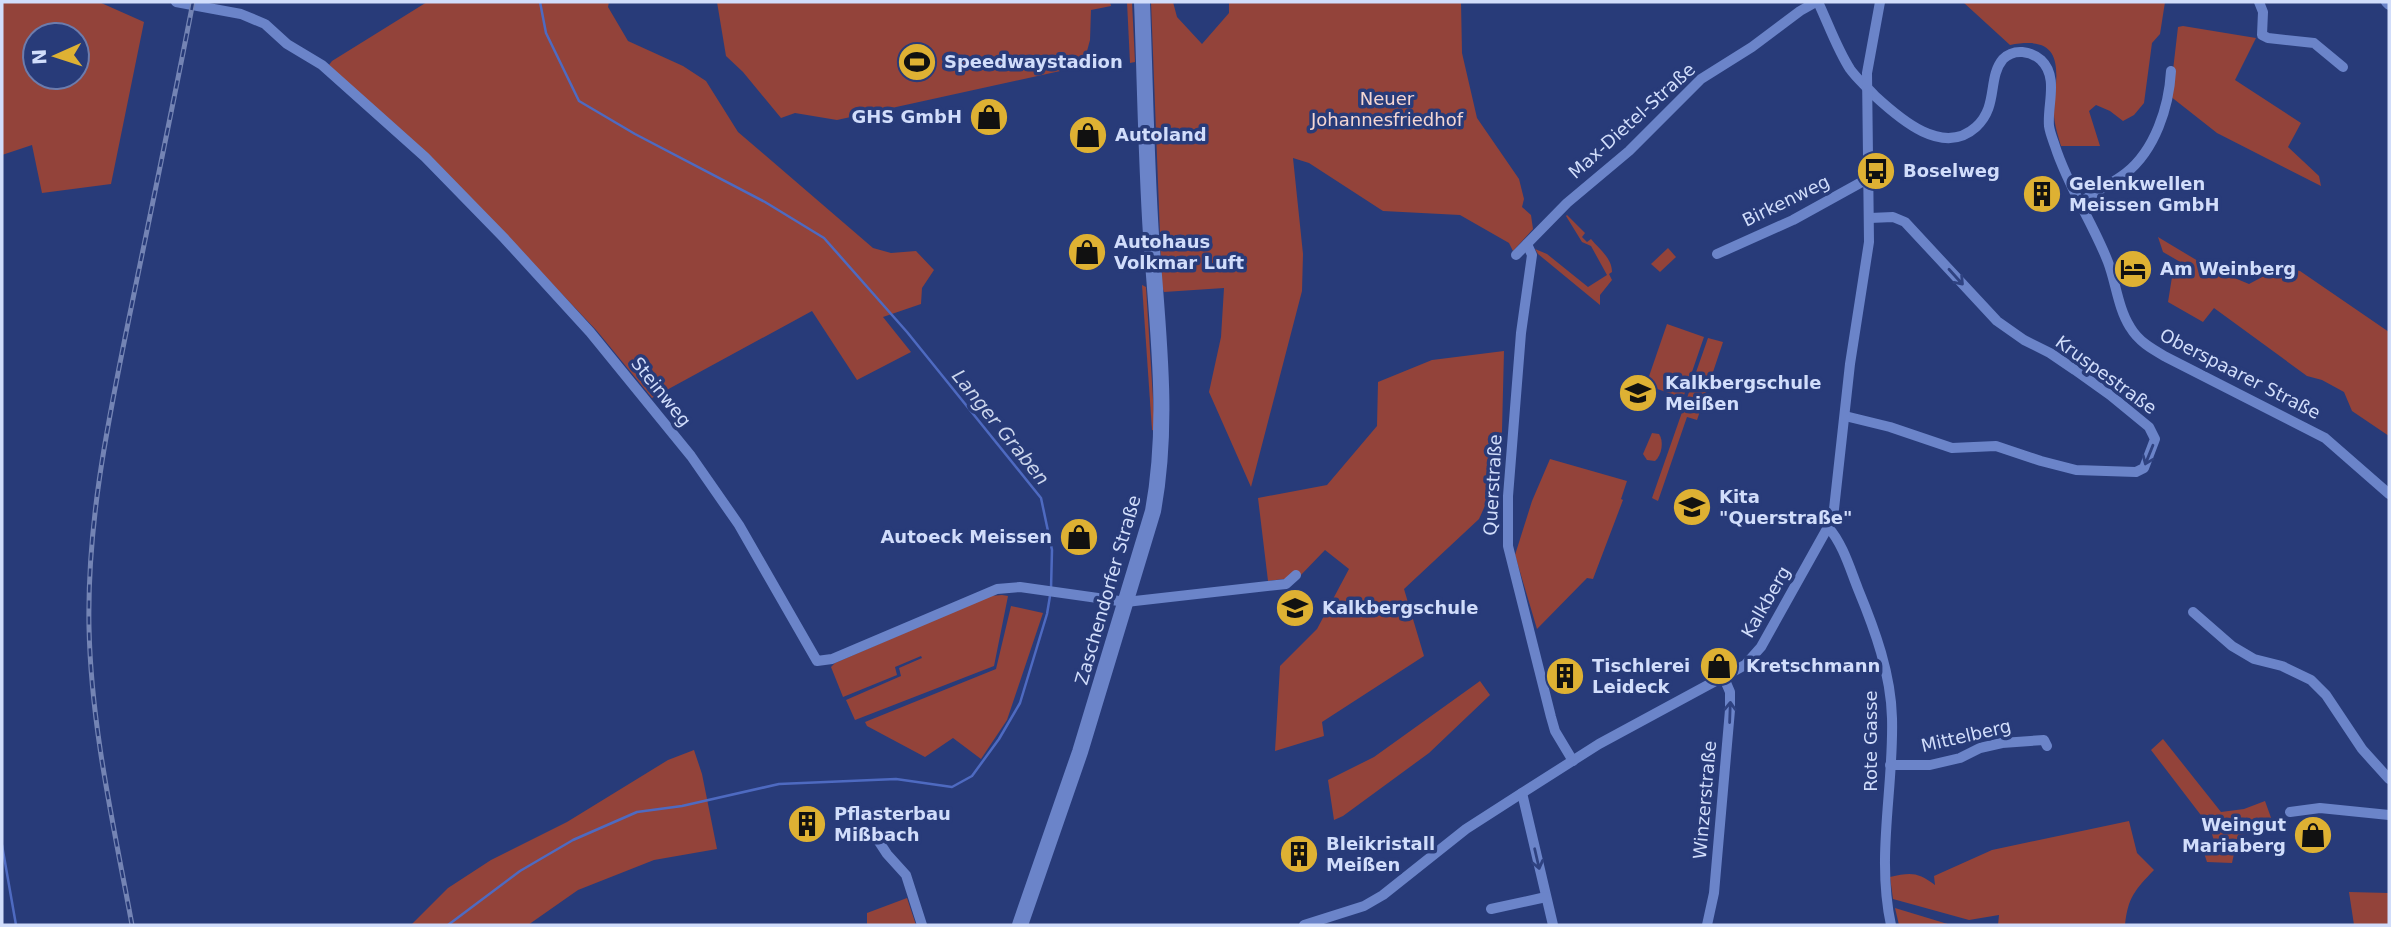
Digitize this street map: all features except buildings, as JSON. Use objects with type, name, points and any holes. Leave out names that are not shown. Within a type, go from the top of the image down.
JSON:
[{"type":"street","name":"Steinweg","points":[[176,2],[242,14],[265,24],[287,44],[322,65],[425,158],[504,237],[590,332],[691,456],[739,525],[817,661],[832,659],[986,592],[1008,587],[1126,603]]},
{"type":"street","name":"Zaschendorfer Straße","points":[[1020,925],[1072,778],[1126,603],[1153,511],[1162,455],[1142,2]]},
{"type":"street","points":[[1817,2],[1850,69],[1868,88]]},
{"type":"street","name":"Max-Dietel-Straße","points":[[1516,255],[1567,203],[1629,151],[1701,79],[1817,2]]},
{"type":"street","points":[[1868,88],[1867,73],[1880,2]]},
{"type":"street","points":[[2259,2],[2263,12],[2262,35],[2315,43],[2343,67]]},
{"type":"street","name":"Oberspaarer Straße","points":[[1868,88],[1896,115],[1918,129],[1932,135],[1953,137],[1970,131],[1983,120],[1991,106],[1996,72],[2002,61],[2015,53],[2032,54],[2049,69],[2049,127],[2060,162],[2108,263],[2132,330],[2145,345],[2325,438],[2389,494]]},
{"type":"street","points":[[2080,203],[2127,173],[2152,141],[2165,105],[2171,71]]},
{"type":"street","name":"Kalkberg","points":[[1304,925],[1364,906],[1383,895],[1466,829],[1599,744],[1724,678],[1745,665],[1761,647],[1828,527],[1834,509],[1850,363],[1868,252],[1868,88]]},
{"type":"street","name":"Birkenweg","points":[[1717,254],[1793,220],[1869,178]]},
{"type":"street","name":"Kruspestraße","points":[[1845,416],[1890,427],[1952,448],[1989,445],[2004,447],[2060,467],[2114,473],[2136,472],[2146,465],[2155,439],[2149,427],[2110,396],[1997,321],[1901,219],[1870,218]]},
{"type":"street","name":"Querstraße","points":[[1527,244],[1532,255],[1521,333],[1508,496],[1508,546],[1555,731],[1573,761]]},
{"type":"street","name":"Rote Gasse","points":[[1828,527],[1836,536],[1861,596],[1888,680],[1892,719],[1884,877],[1891,925]]},
{"type":"street","points":[[1126,603],[1286,584],[1296,575]]},
{"type":"street","points":[[2193,612],[2232,646],[2254,659],[2282,666],[2311,680],[2326,695],[2362,749],[2389,779]]},
{"type":"street","name":"Winzerstraße","points":[[1707,925],[1714,893],[1730,710],[1730,692],[1724,678]]},
{"type":"street","name":"Mittelberg","points":[[1890,765],[1930,765],[2002,743],[2044,740],[2047,746]]},
{"type":"street","points":[[1522,793],[1553,925]]},
{"type":"street","points":[[2290,812],[2320,808],[2389,814]]},
{"type":"street","points":[[872,831],[887,855],[906,875],[922,925]]},
{"type":"street","points":[[1491,909],[1546,897]]},
{"type":"green space","points":[[2,2],[99,2],[144,22],[111,184],[42,193],[32,145],[2,155]]},
{"type":"green space","points":[[427,2],[609,2],[608,7],[628,41],[683,66],[706,81],[738,132],[873,248],[891,253],[916,251],[934,270],[922,288],[921,304],[883,317],[911,352],[857,380],[812,311],[652,398],[597,331],[505,234],[329,65]]},
{"type":"green space","name":"Speedwaystadion","points":[[717,2],[1110,2],[1111,6],[1091,10],[1090,40],[1083,66],[837,120],[795,113],[781,118],[726,56]]},
{"type":"green space","points":[[1127,2],[1132,2],[1135,62],[1130,63]]},
{"type":"green space","name":"Neuer Johannesfriedhof","points":[[1151,2],[1173,2],[1177,17],[1202,44],[1229,13],[1229,2],[1461,2],[1462,53],[1477,118],[1519,179],[1524,199],[1522,207],[1531,215],[1533,229],[1513,251],[1509,243],[1460,215],[1383,211],[1309,163],[1293,158],[1303,254],[1302,291],[1251,487],[1209,392],[1221,337],[1224,288],[1164,292],[1162,286]]},
{"type":"green space","points":[[1963,2],[2165,2],[2160,34],[2152,43],[2144,103],[2134,115],[2123,121],[2096,105],[2089,111],[2100,146],[2061,146],[2054,117],[2056,72],[2051,52],[2042,46],[2029,43],[2010,45]]},
{"type":"green space","points":[[2178,27],[2256,38],[2235,80],[2301,123],[2288,147],[2319,176],[2321,186],[2217,133],[2170,96]]},
{"type":"green space","points":[[1567,215],[1585,233],[1582,237],[1587,242],[1591,239],[1610,262],[1612,272],[1609,274],[1612,280],[1600,295],[1600,305],[1535,249],[1547,254],[1588,287],[1607,275],[1591,246],[1582,242]]},
{"type":"green space","points":[[2158,237],[2208,267],[2249,284],[2281,267],[2300,271],[2389,332],[2389,436],[2352,411],[2344,392],[2322,380],[2307,376],[2214,308],[2203,322],[2168,302],[2172,277],[2182,263],[2163,252]]},
{"type":"green space","points":[[1668,248],[1676,257],[1660,272],[1651,264]]},
{"type":"green space","points":[[1142,285],[1146,287],[1155,431],[1152,430]]},
{"type":"green space","points":[[1667,324],[1704,337],[1683,398],[1646,385]]},
{"type":"green space","points":[[1708,338],[1723,342],[1697,420],[1687,417],[1658,501],[1652,498]]},
{"type":"green space","points":[[1504,351],[1501,470],[1479,519],[1404,589],[1424,656],[1322,722],[1324,736],[1275,751],[1280,666],[1317,629],[1349,569],[1325,550],[1299,577],[1268,581],[1258,498],[1327,485],[1377,426],[1378,382],[1432,360]]},
{"type":"green space","points":[[1652,433],[1659,434],[1662,444],[1661,452],[1655,461],[1647,460],[1643,454]]},
{"type":"green space","points":[[1550,459],[1627,481],[1621,499],[1623,500],[1593,579],[1587,578],[1537,629],[1515,555],[1532,501]]},
{"type":"green space","points":[[990,596],[1008,596],[994,666],[855,720],[846,700],[901,676],[899,668],[922,658],[921,656],[895,667],[897,675],[843,697],[831,667],[835,663]]},
{"type":"green space","points":[[1011,606],[1043,613],[1007,720],[981,759],[953,738],[925,757],[867,726],[865,722],[996,669]]},
{"type":"green space","points":[[1480,681],[1490,695],[1429,753],[1334,820],[1328,780],[1374,757]]},
{"type":"green space","points":[[2163,739],[2221,812],[2244,809],[2265,801],[2274,826],[2281,830],[2238,835],[2232,863],[2207,862],[2203,850],[2214,841],[2210,827],[2151,750]]},
{"type":"green space","points":[[694,750],[702,774],[717,849],[654,860],[578,890],[528,925],[411,925],[448,888],[491,860],[567,822],[668,760]]},
{"type":"green space","points":[[2129,821],[2137,853],[2154,870],[2134,894],[2128,907],[2125,925],[1998,925],[1999,915],[1969,920],[1893,899],[1890,877],[1914,874],[1935,885],[1934,876],[1992,850]]},
{"type":"green space","points":[[2349,892],[2389,893],[2389,925],[2354,925]]},
{"type":"green space","points":[[907,898],[916,925],[867,925],[867,913]]},
{"type":"green space","points":[[1895,908],[1951,925],[1899,925]]},
{"type":"waterway","name":"Langer Graben","points":[[540,2],[546,33],[579,101],[635,134],[765,202],[824,238],[907,332],[1041,498],[1052,550],[1051,589]]},
{"type":"waterway","name":"Langer Graben","points":[[448,925],[520,871],[573,840],[637,812],[682,806],[779,784],[896,779],[952,787],[972,776],[999,739],[1020,703],[1050,596]]},
{"type":"waterway","points":[[2,845],[16,925]]},
{"type":"railway","points":[[132,925],[104,777],[94,702],[89,627],[91,551],[112,402],[193,2]]},
{"type":"place","name":"Speedwaystadion","points":[[917,62]]},
{"type":"place","name":"GHS GmbH","points":[[989,117]]},
{"type":"place","name":"Autoland","points":[[1088,135]]},
{"type":"place","name":"Boselweg","points":[[1876,171]]},
{"type":"place","name":"Gelenkwellen Meissen GmbH","points":[[2042,194]]},
{"type":"place","name":"Autohaus Volkmar Luft","points":[[1087,252]]},
{"type":"place","name":"Am Weinberg","points":[[2133,269]]},
{"type":"place","name":"Kalkbergschule Meißen","points":[[1638,393]]},
{"type":"place","name":"Kita \"Querstraße\"","points":[[1692,507]]},
{"type":"place","name":"Autoeck Meissen","points":[[1079,537]]},
{"type":"place","name":"Kalkbergschule","points":[[1295,608]]},
{"type":"place","name":"Kretschmann","points":[[1719,666]]},
{"type":"place","name":"Tischlerei Leideck","points":[[1565,676]]},
{"type":"place","name":"Pflasterbau Mißbach","points":[[807,824]]},
{"type":"place","name":"Weingut Mariaberg","points":[[2313,835]]},
{"type":"place","name":"Bleikristall Meißen","points":[[1299,854]]}]
